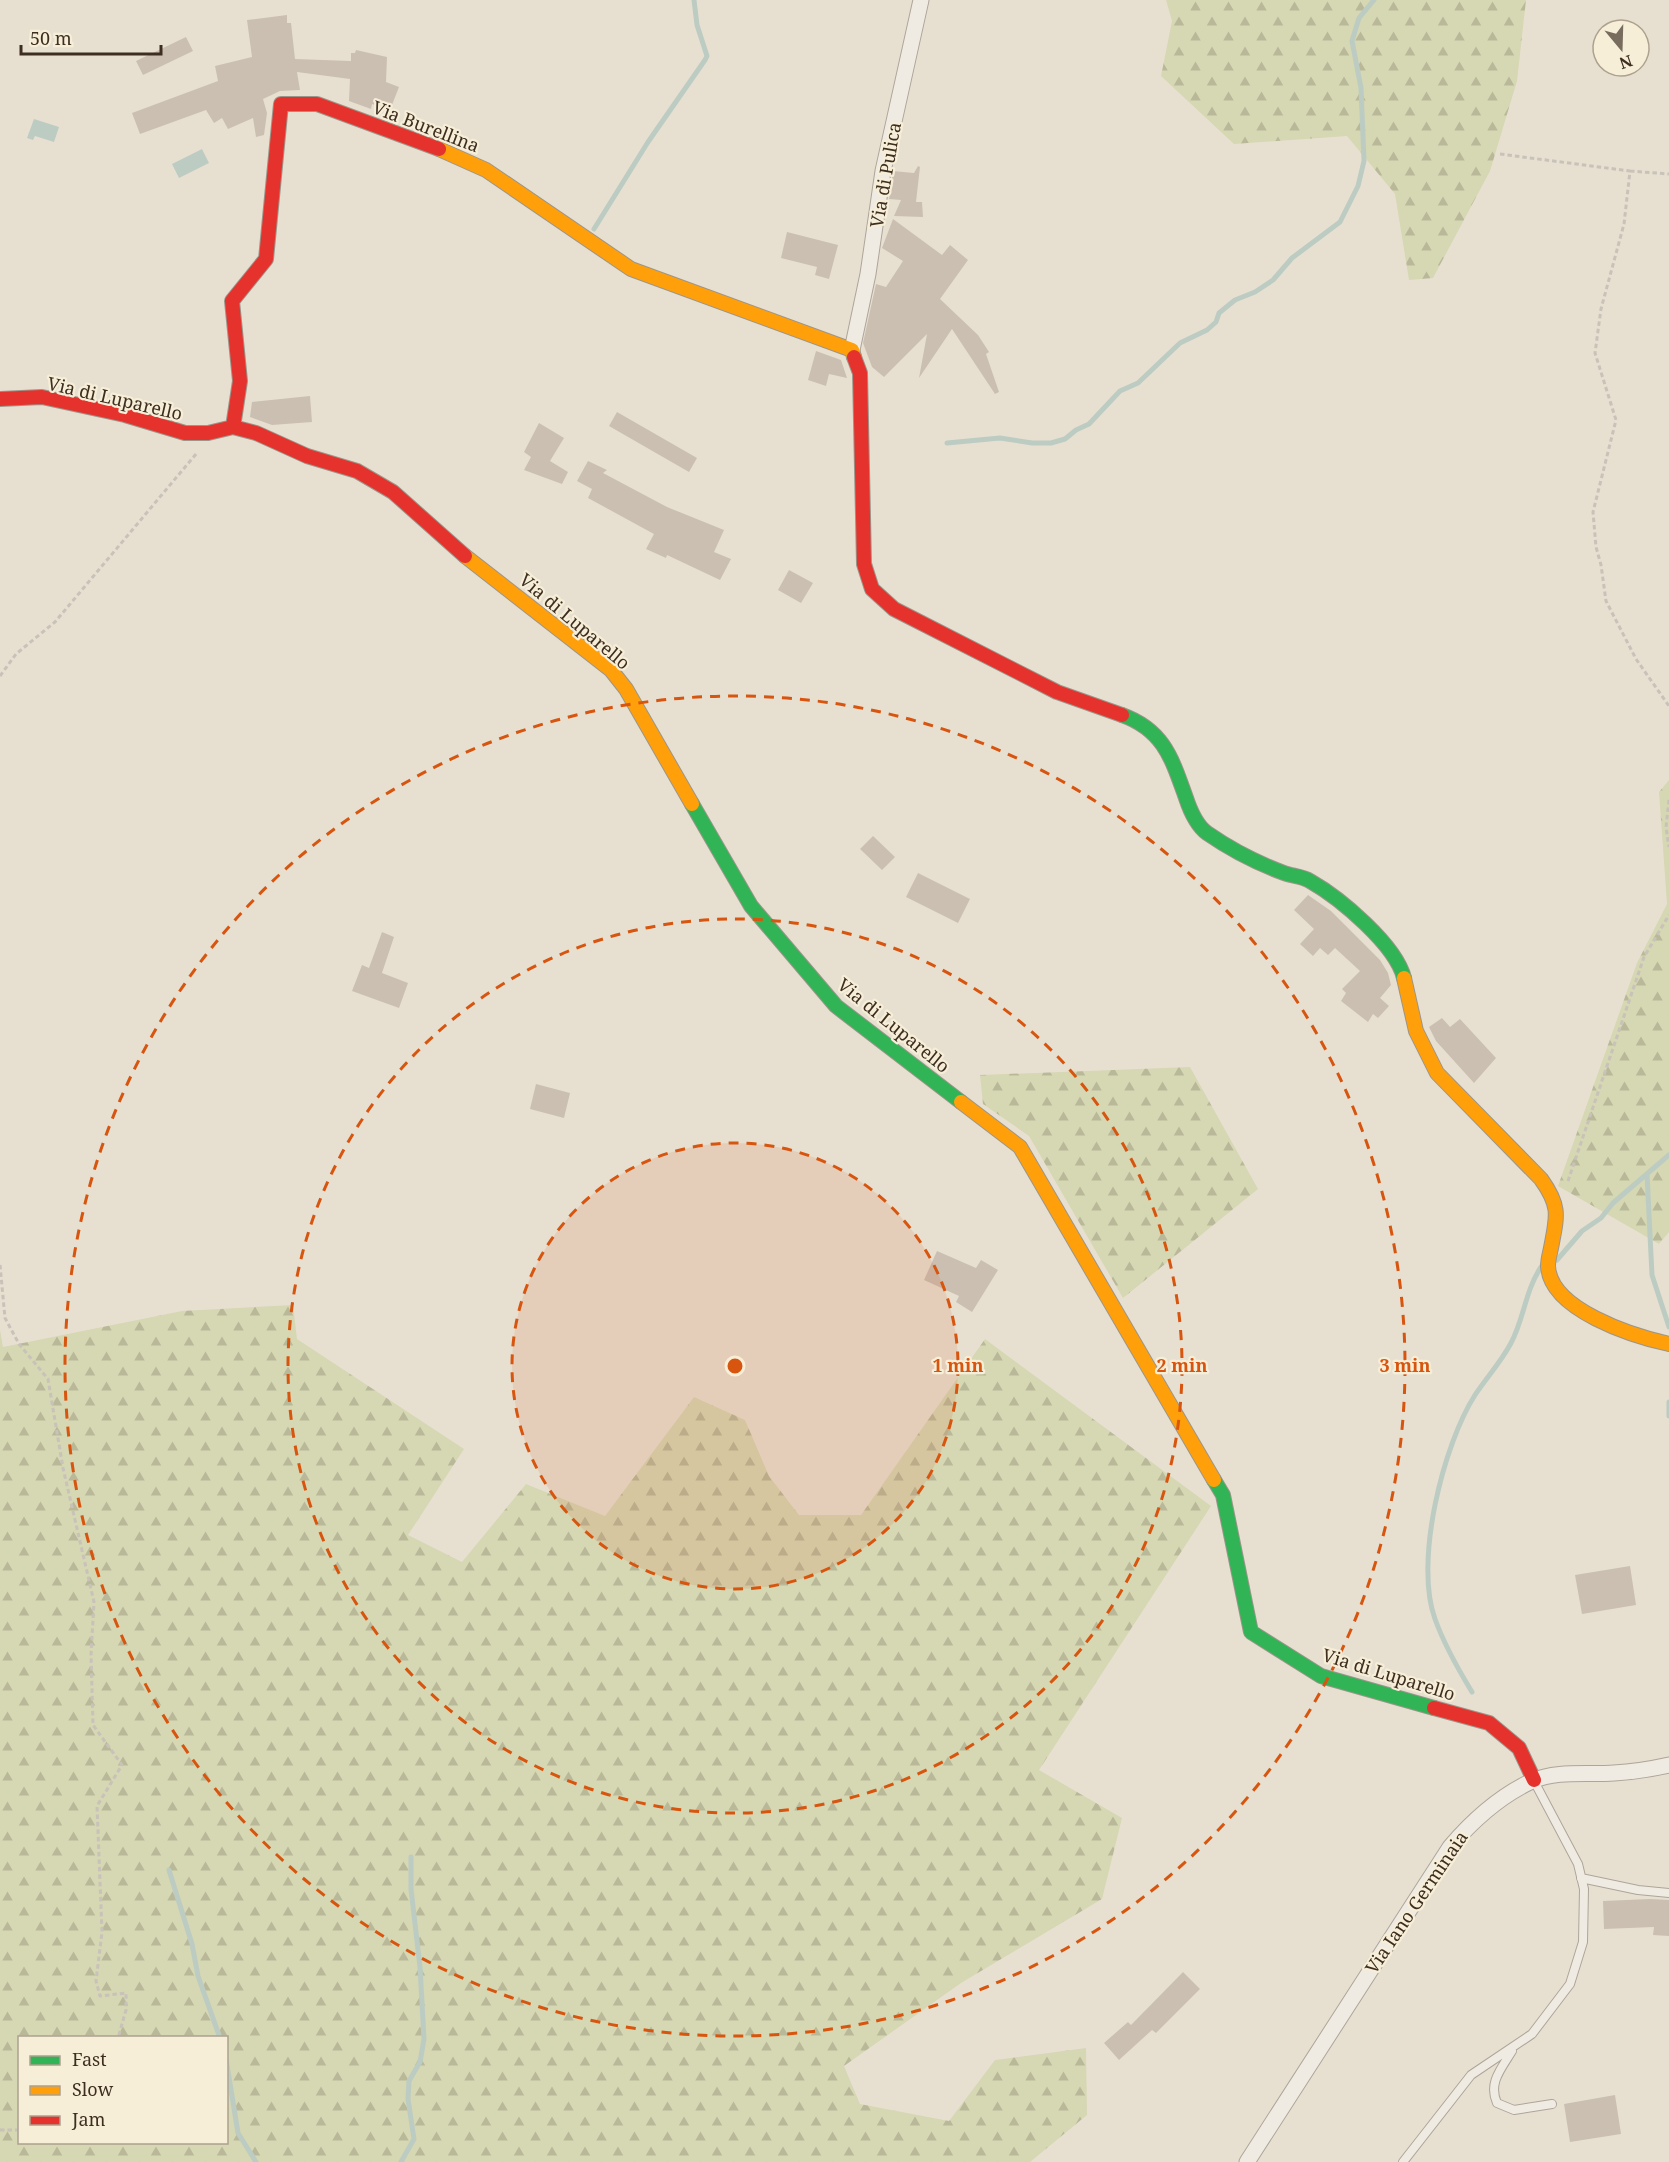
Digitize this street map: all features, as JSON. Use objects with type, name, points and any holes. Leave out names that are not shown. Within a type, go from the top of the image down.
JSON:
[{"type":"street","name":"Via di Pulica","points":[[852,350],[868,274],[883,171],[921,0]]},
{"type":"street","name":"Via Burellina","points":[[233,427],[238,415],[240,382],[232,301],[266,259],[281,104],[317,104],[458,156],[486,170],[631,269],[852,350]]},
{"type":"street","points":[[852,350],[860,373],[864,564],[872,589],[894,609],[985,657],[1057,692],[1136,720],[1160,739],[1170,753],[1191,813],[1204,831],[1241,854],[1285,873],[1308,879],[1341,901],[1390,951],[1401,967],[1416,1031],[1437,1073],[1541,1179],[1553,1196],[1558,1212],[1548,1266],[1555,1289],[1568,1302],[1635,1336],[1669,1344]]},
{"type":"street","name":"Via di Luparello","points":[[0,399],[42,397],[125,415],[185,433],[208,433],[233,427],[372,478],[393,492],[453,547],[542,613],[611,670],[626,689],[751,906],[836,1006],[1020,1147],[1223,1495],[1251,1632],[1321,1676],[1489,1723],[1519,1748],[1534,1780]]},
{"type":"street","name":"Via Iano Germinaia","points":[[1247,2162],[1450,1847],[1468,1825],[1496,1803],[1534,1780],[1575,1773],[1615,1773],[1669,1765]]},
{"type":"lane","points":[[1403,2162],[1471,2075],[1532,2034],[1570,1984],[1583,1942],[1584,1889],[1578,1864],[1534,1780]]},
{"type":"lane","points":[[1581,1878],[1638,1890],[1669,1893]]},
{"type":"lane","points":[[1514,2047],[1495,2078],[1492,2091],[1497,2103],[1514,2110],[1552,2104]]},
{"type":"path","points":[[1500,154],[1669,174]]},
{"type":"path","points":[[1630,171],[1624,224],[1601,309],[1595,353],[1616,420],[1593,512],[1596,547],[1602,565],[1606,601],[1636,659],[1669,706]]},
{"type":"path","points":[[0,676],[16,654],[55,622],[174,479],[196,454],[205,448]]},
{"type":"path","points":[[1669,800],[1666,827],[1669,847]]},
{"type":"path","points":[[1558,1212],[1644,957],[1669,915]]},
{"type":"path","points":[[0,1265],[5,1318],[19,1344],[48,1379],[63,1468],[94,1602],[91,1655],[93,1725],[122,1765],[97,1806],[102,1932],[96,1981],[100,1996],[126,1993],[126,2010],[118,2036]]},
{"type":"path","points":[[0,2130],[18,2130]]},
{"type":"green space","points":[[1166,0],[1526,0],[1517,81],[1490,171],[1433,278],[1409,280],[1395,194],[1347,136],[1234,144],[1161,76],[1172,21]]},
{"type":"green space","points":[[1669,780],[1669,1232],[1659,1244],[1558,1186],[1637,963],[1667,904],[1659,792]]},
{"type":"green space","points":[[1190,1067],[1258,1189],[1123,1298],[1029,1136],[983,1104],[980,1075]]},
{"type":"green space","points":[[293,1305],[297,1339],[464,1449],[408,1535],[462,1562],[526,1484],[605,1516],[694,1397],[745,1420],[769,1476],[799,1515],[861,1515],[985,1339],[1211,1506],[1039,1770],[1122,1818],[1102,1899],[961,1983],[844,2066],[860,2104],[949,2121],[995,2060],[1086,2048],[1087,2115],[1030,2162],[0,2162],[0,1330],[3,1347],[182,1311]]},
{"type":"shaded area","points":[[34,119],[59,127],[54,142],[35,136],[33,140],[27,138]]},
{"type":"shaded area","points":[[202,149],[209,163],[179,178],[172,164]]},
{"type":"building","points":[[287,15],[287,23],[291,23],[295,59],[351,61],[351,53],[355,53],[356,50],[387,57],[386,82],[399,87],[390,110],[372,104],[371,109],[349,101],[350,79],[297,72],[300,90],[280,91],[263,99],[267,113],[264,135],[256,137],[253,118],[228,129],[222,118],[214,123],[206,110],[140,134],[132,113],[218,81],[215,66],[252,57],[247,20]]},
{"type":"building","points":[[186,37],[193,51],[143,75],[136,61]]},
{"type":"building","points":[[918,166],[920,167],[916,202],[922,202],[923,217],[894,216],[901,200],[889,199],[893,171],[914,173]]},
{"type":"building","points":[[893,219],[942,255],[950,245],[968,260],[940,299],[978,335],[989,352],[986,354],[999,392],[995,394],[952,329],[919,378],[927,334],[884,377],[872,367],[863,343],[876,284],[886,287],[903,261],[882,248]]},
{"type":"building","points":[[787,232],[838,245],[829,279],[815,275],[817,267],[781,258]]},
{"type":"building","points":[[816,351],[841,360],[847,378],[829,374],[826,386],[808,380]]},
{"type":"building","points":[[310,396],[312,422],[272,425],[250,417],[252,402]]},
{"type":"building","points":[[617,412],[697,458],[689,472],[609,426]]},
{"type":"building","points":[[539,423],[564,438],[550,461],[568,472],[562,484],[524,470],[531,457],[524,452]]},
{"type":"building","points":[[588,461],[607,470],[603,473],[667,507],[724,530],[714,552],[731,559],[720,580],[667,555],[666,558],[646,549],[654,534],[588,498],[592,489],[577,481]]},
{"type":"building","points":[[789,570],[813,583],[801,603],[778,590]]},
{"type":"building","points":[[873,836],[895,857],[882,870],[860,849]]},
{"type":"building","points":[[918,873],[970,899],[958,923],[906,897]]},
{"type":"building","points":[[1308,895],[1331,911],[1380,960],[1388,973],[1391,985],[1380,998],[1389,1006],[1378,1018],[1373,1014],[1368,1022],[1341,1001],[1346,993],[1342,989],[1360,971],[1335,948],[1328,955],[1320,948],[1313,956],[1300,944],[1314,929],[1294,910]]},
{"type":"building","points":[[382,932],[394,937],[382,973],[408,983],[399,1008],[352,991],[362,965],[369,968]]},
{"type":"building","points":[[1442,1018],[1450,1027],[1460,1019],[1496,1058],[1474,1083],[1436,1041],[1429,1027]]},
{"type":"building","points":[[536,1084],[570,1093],[564,1118],[530,1109]]},
{"type":"building","points":[[937,1251],[976,1268],[981,1260],[998,1270],[972,1312],[956,1302],[959,1296],[924,1280]]},
{"type":"building","points":[[1630,1566],[1636,1605],[1582,1614],[1575,1575]]},
{"type":"building","points":[[1669,1900],[1669,1936],[1653,1935],[1654,1927],[1604,1929],[1603,1901]]},
{"type":"building","points":[[1183,1972],[1200,1989],[1156,2033],[1152,2030],[1119,2060],[1104,2043],[1128,2022],[1131,2025]]},
{"type":"building","points":[[1615,2095],[1621,2134],[1570,2142],[1564,2104]]},
{"type":"waterway","points":[[594,229],[648,142],[707,56],[697,25],[694,0]]},
{"type":"waterway","points":[[947,443],[1000,438],[1032,443],[1051,443],[1065,439],[1076,430],[1089,424],[1120,391],[1138,383],[1180,343],[1207,330],[1216,322],[1219,313],[1235,300],[1255,292],[1273,280],[1292,258],[1340,222],[1358,186],[1364,161],[1361,88],[1352,41],[1359,18],[1374,0]]},
{"type":"waterway","points":[[1557,1260],[1582,1231],[1601,1218],[1613,1203],[1669,1155]]},
{"type":"waterway","points":[[1647,1174],[1652,1275],[1669,1327]]},
{"type":"waterway","points":[[1472,1692],[1443,1638],[1429,1595],[1430,1536],[1435,1504],[1452,1443],[1463,1417],[1475,1395],[1511,1343],[1531,1286],[1541,1267]]},
{"type":"waterway","points":[[1669,1402],[1669,1416]]},
{"type":"waterway","points":[[401,2162],[414,2139],[408,2099],[409,2081],[420,2062],[424,2039],[420,1967],[411,1889],[411,1857]]},
{"type":"waterway","points":[[169,1870],[192,1944],[198,1976],[219,2036]]},
{"type":"waterway","points":[[228,2071],[238,2133],[256,2162]]},
{"type":"traffic: fast","points":[[1122,715],[1136,721],[1157,738],[1171,759],[1192,812],[1203,830],[1264,865],[1307,879],[1351,910],[1390,951],[1404,978]]},
{"type":"traffic: fast","points":[[692,804],[751,906],[836,1006],[961,1102]]},
{"type":"traffic: fast","points":[[1214,1480],[1223,1495],[1251,1632],[1321,1676],[1434,1708]]},
{"type":"traffic: slow","points":[[439,149],[486,170],[631,269],[852,350],[854,357]]},
{"type":"traffic: slow","points":[[465,556],[611,670],[626,689],[692,804]]},
{"type":"traffic: slow","points":[[1404,978],[1416,1031],[1437,1073],[1541,1179],[1552,1197],[1556,1212],[1548,1266],[1552,1282],[1563,1296],[1596,1318],[1635,1335],[1669,1344]]},
{"type":"traffic: slow","points":[[961,1102],[1020,1147],[1214,1480]]},
{"type":"traffic: jam","points":[[233,427],[240,381],[232,301],[266,259],[281,104],[317,104],[439,149]]},
{"type":"traffic: jam","points":[[854,357],[860,373],[864,564],[872,589],[894,609],[1057,692],[1122,715]]},
{"type":"traffic: jam","points":[[0,399],[42,397],[125,415],[185,433],[208,433],[233,427],[256,433],[307,456],[357,471],[393,492],[465,556]]},
{"type":"traffic: jam","points":[[1434,1708],[1489,1723],[1519,1748],[1534,1780]]}]
